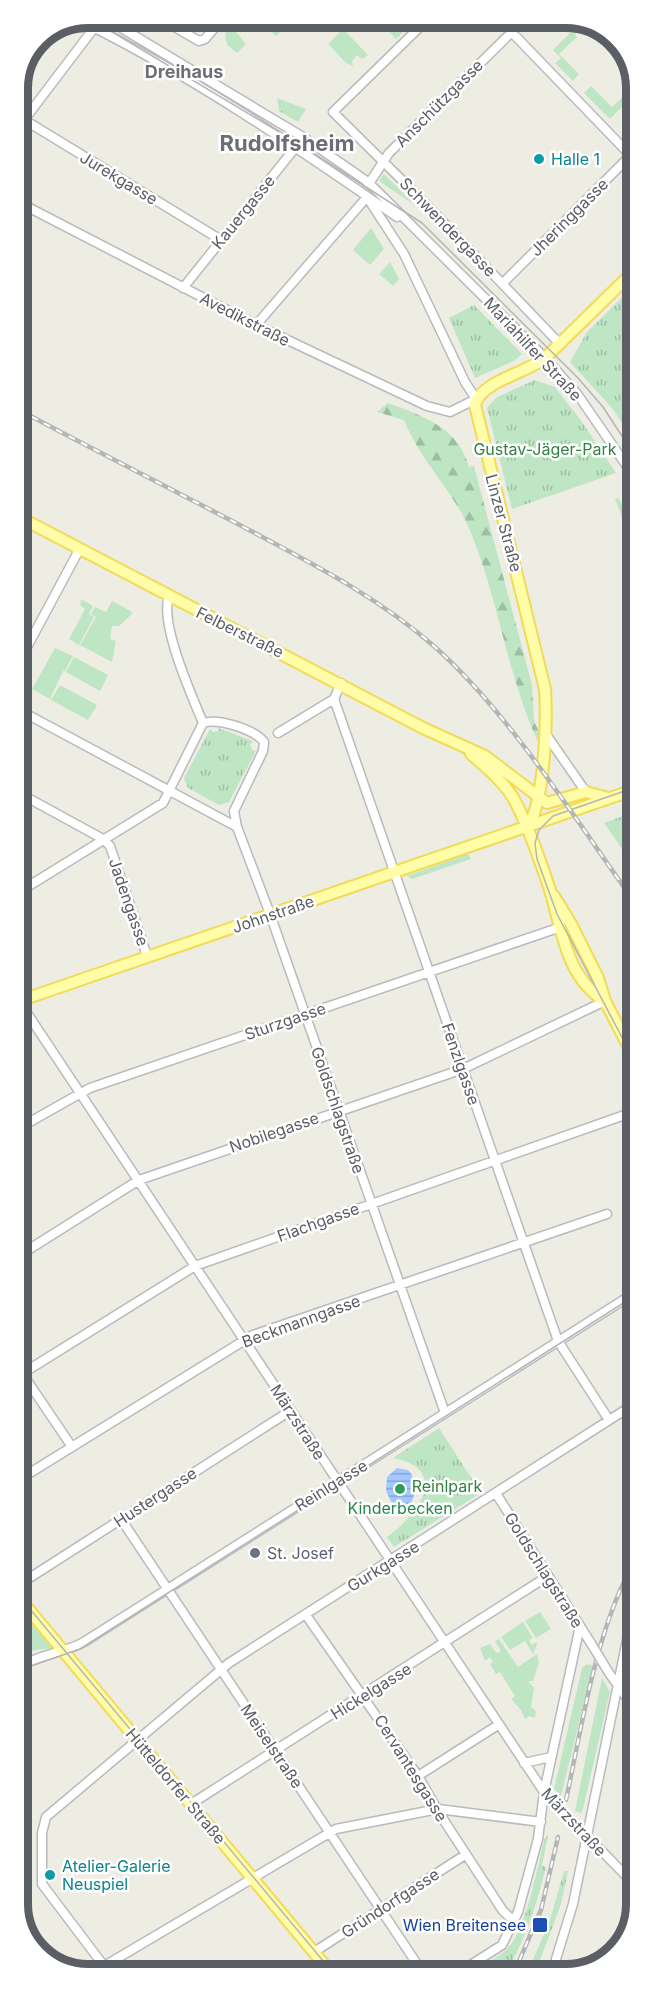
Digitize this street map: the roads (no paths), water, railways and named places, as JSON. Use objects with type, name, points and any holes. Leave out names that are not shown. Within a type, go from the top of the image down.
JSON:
[{"type":"main road","points":[[476,399],[485,389],[535,366],[545,358],[626,279]]},
{"type":"main road","name":"Linzer Straße","points":[[476,399],[476,416],[537,652],[544,689],[545,733],[538,796],[534,817],[526,827]]},
{"type":"main road","name":"Felberstraße","points":[[28,522],[169,597],[341,683],[460,746],[484,756],[538,796]]},
{"type":"main road","name":"Felberstraße","points":[[460,746],[500,780],[517,804],[526,827]]},
{"type":"main road","points":[[538,796],[547,803],[586,792],[608,798]]},
{"type":"main road","name":"Johnstraße","points":[[28,998],[626,792]]},
{"type":"main road","points":[[526,827],[549,889],[558,928],[582,978],[590,990],[605,1001]]},
{"type":"main road","points":[[549,889],[572,924],[598,978],[605,1001],[626,1042]]},
{"type":"main road","name":"Hütteldorfer Straße","points":[[28,1609],[253,1878],[314,1952],[321,1964]]},
{"type":"street","name":"Mariahilfer Straße","points":[[94,28],[207,92],[296,147],[416,232]]},
{"type":"street","points":[[28,112],[94,28]]},
{"type":"street","name":"Mariahilfer Straße","points":[[121,28],[303,137],[368,182],[545,358],[578,395],[626,465]]},
{"type":"street","points":[[176,28],[195,40],[202,40],[213,28]]},
{"type":"street","name":"Schwendergasse","points":[[418,29],[333,112],[383,160],[560,344]]},
{"type":"street","points":[[507,29],[626,148]]},
{"type":"street","name":"Anschützgasse","points":[[368,182],[383,160],[514,29]]},
{"type":"street","points":[[161,65],[166,56]]},
{"type":"street","points":[[207,92],[212,83]]},
{"type":"street","name":"Jurekgasse","points":[[28,127],[221,240]]},
{"type":"street","name":"Kauergasse","points":[[183,288],[303,137]]},
{"type":"street","name":"Jheringgasse","points":[[502,283],[626,162]]},
{"type":"street","points":[[256,325],[367,197],[368,182]]},
{"type":"street","name":"Linzer Straße","points":[[367,197],[404,254],[465,382],[476,399]]},
{"type":"street","name":"Avedikstraße","points":[[28,207],[256,325],[436,410],[450,412],[476,399]]},
{"type":"street","points":[[28,645],[79,550]]},
{"type":"street","points":[[28,886],[163,803],[203,723],[167,623],[166,604],[169,597]]},
{"type":"street","points":[[278,734],[334,699],[341,683]]},
{"type":"street","name":"Fenzlgasse","points":[[334,699],[558,1341],[609,1420]]},
{"type":"street","points":[[28,715],[237,827]]},
{"type":"street","name":"Goldschlagstraße","points":[[203,723],[214,720],[254,734],[264,742],[263,751],[235,807],[237,827],[270,914],[445,1413]]},
{"type":"street","points":[[545,733],[586,792]]},
{"type":"street","name":"Jadengasse","points":[[28,798],[103,839],[110,846],[147,956]]},
{"type":"street","name":"Sturzgasse","points":[[28,1123],[80,1093],[558,928]]},
{"type":"street","name":"Nobilegasse","points":[[28,1250],[139,1180],[337,1110],[462,1069],[605,1001]]},
{"type":"street","name":"Märzstraße","points":[[28,1015],[444,1645],[544,1792],[626,1876]]},
{"type":"street","name":"Flachgasse","points":[[28,1369],[195,1266],[626,1115]]},
{"type":"street","name":"Beckmanngasse","points":[[28,1474],[243,1340],[607,1214]]},
{"type":"street","name":"Reinlgasse","points":[[28,1662],[64,1652],[84,1642],[626,1298]]},
{"type":"street","points":[[28,1383],[72,1447]]},
{"type":"street","name":"Gurkgasse","points":[[100,1964],[41,1881],[44,1820],[221,1670],[497,1495],[626,1409]]},
{"type":"street","name":"Hustergasse","points":[[28,1579],[290,1411]]},
{"type":"street","name":"Goldschlagstraße","points":[[497,1495],[618,1687]]},
{"type":"street","name":"Meiselstraße","points":[[121,1519],[417,1965]]},
{"type":"street","name":"Hickelgasse","points":[[191,1804],[444,1645],[548,1576]]},
{"type":"street","name":"Cervantesgasse","points":[[306,1615],[418,1776],[465,1855],[502,1911],[514,1921]]},
{"type":"street","points":[[472,1965],[498,1949],[506,1940],[514,1921],[541,1822],[544,1792],[579,1626]]},
{"type":"street","points":[[557,1965],[573,1904],[585,1835],[626,1645]]},
{"type":"street","points":[[618,1687],[626,1698]]},
{"type":"street","points":[[418,1776],[498,1725]]},
{"type":"street","points":[[524,1763],[551,1757]]},
{"type":"street","points":[[116,1964],[207,1905],[329,1833],[438,1809],[541,1822]]},
{"type":"street","name":"Gründorfgasse","points":[[314,1952],[465,1855]]},
{"type":"water","name":"Kinderbecken","points":[[397,1468],[408,1470],[415,1486],[411,1503],[402,1511],[394,1508],[386,1491],[387,1477]]},
{"type":"tram line","points":[[106,28],[296,142],[422,223],[578,378],[603,407],[626,442]]},
{"type":"tram line","points":[[626,790],[553,816],[539,830],[535,843],[537,859],[557,914],[626,1045]]},
{"type":"tram line","points":[[28,1672],[31,1666],[80,1649],[626,1301]]},
{"type":"tram line","points":[[28,1607],[326,1965]]},
{"type":"railway","points":[[28,415],[314,565],[389,611],[412,628],[463,674],[517,737],[626,890]]},
{"type":"railway","points":[[566,1800],[592,1675],[611,1612],[626,1578]]},
{"type":"railway","points":[[517,1965],[541,1910],[558,1837]]},
{"type":"place","name":"Halle 1","points":[[539,159]]},
{"type":"place","name":"Kinderbecken","points":[[400,1489]]},
{"type":"place","name":"St. Josef","points":[[255,1553]]},
{"type":"place","name":"Atelier-Galerie Neuspiel","points":[[50,1875]]},
{"type":"place","name":"Wien Breitensee","points":[[540,1925]]},
{"type":"district","name":"Dreihaus","points":[[184,72]]},
{"type":"district","name":"Rudolfsheim","points":[[287,143]]},
{"type":"park label","name":"Gustav-Jäger-Park","points":[[545,449]]},
{"type":"park label","name":"Reinlpark","points":[[447,1486]]}]
